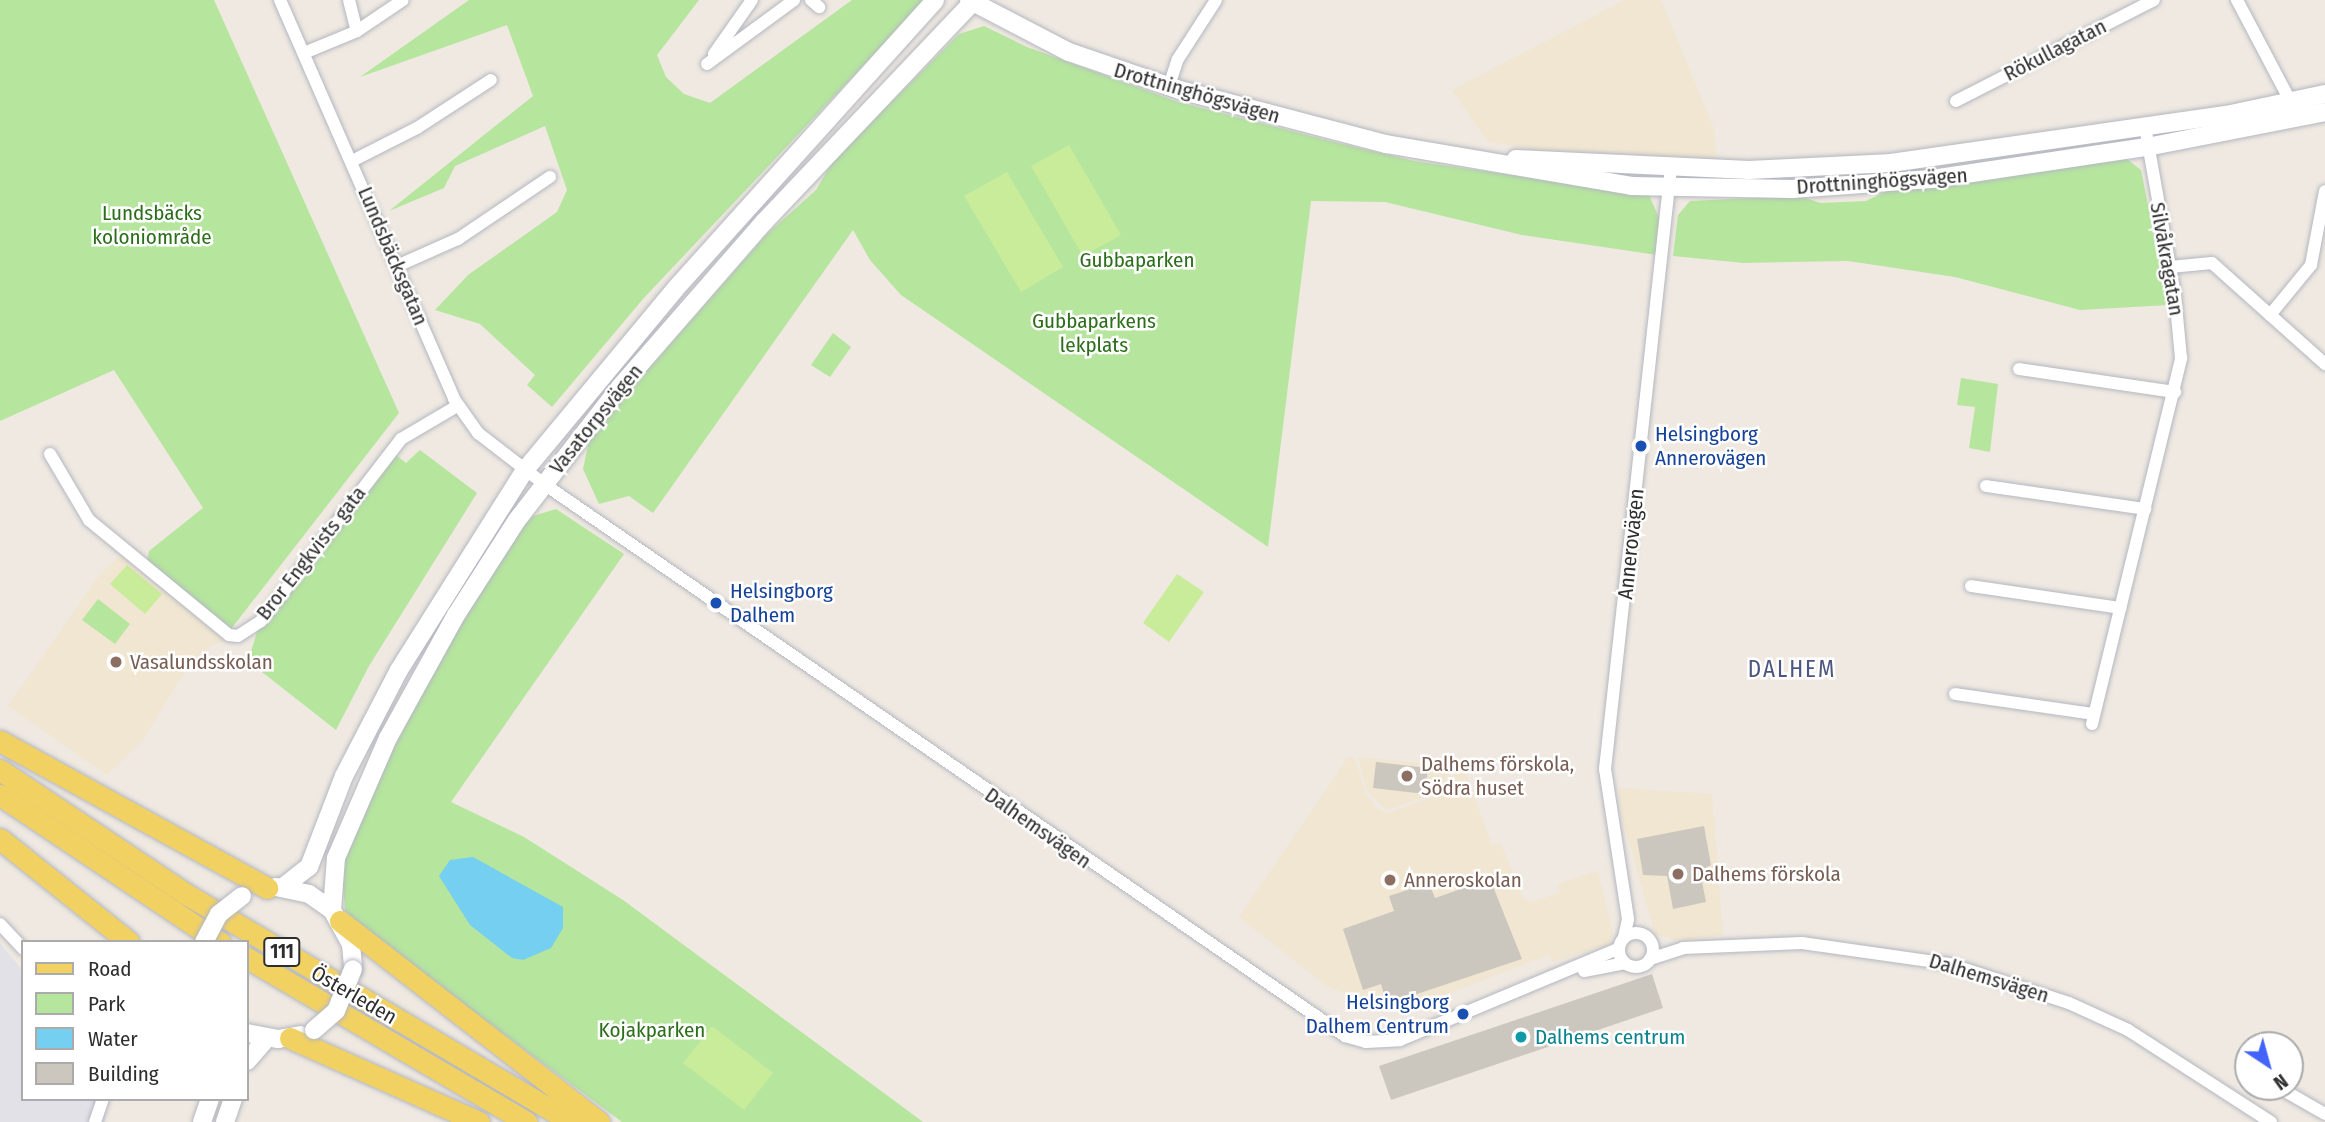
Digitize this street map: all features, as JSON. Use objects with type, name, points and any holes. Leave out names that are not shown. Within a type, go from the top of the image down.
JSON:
[{"type":"main road","name":"Vasatorpsvägen","points":[[275,888],[309,867],[344,776],[399,670],[525,470],[676,288],[935,0]]},
{"type":"main road","name":"Vasatorpsvägen","points":[[336,916],[336,858],[401,711],[456,615],[544,484],[764,222],[972,1]]},
{"type":"main road","name":"Drottninghögsvägen","points":[[972,1],[1069,51],[1169,86],[1437,153],[1589,181],[1670,188],[1890,184],[2147,147],[2295,110],[2325,94]]},
{"type":"main road","name":"Drottninghögsvägen","points":[[1437,153],[1671,167],[1891,163],[2145,126],[2295,110],[2325,111]]},
{"type":"main road","points":[[0,741],[275,888],[309,894],[599,1122]]},
{"type":"main road","name":"Österleden","points":[[0,770],[186,894],[572,1122]]},
{"type":"main road","points":[[0,794],[217,940]]},
{"type":"main road","points":[[0,839],[126,940]]},
{"type":"main road","points":[[205,940],[219,914],[242,896],[275,888]]},
{"type":"main road","points":[[248,1033],[266,1039],[290,1038],[314,1030],[337,1011],[353,969],[351,944],[336,916]]},
{"type":"main road","name":"Österleden","points":[[248,959],[526,1122]]},
{"type":"main road","points":[[290,1038],[479,1122]]},
{"type":"main road","points":[[248,1060],[266,1039]]},
{"type":"main road","points":[[202,1122],[209,1101]]},
{"type":"main road","points":[[225,1122],[232,1101]]},
{"type":"street","name":"Lundsbäcksgatan","points":[[280,0],[457,406],[478,433],[544,484]]},
{"type":"street","points":[[349,0],[358,31]]},
{"type":"street","points":[[304,53],[358,31],[403,0]]},
{"type":"street","points":[[752,0],[707,64],[794,0]]},
{"type":"street","points":[[1169,86],[1175,64],[1216,0]]},
{"type":"street","name":"Rökullagatan","points":[[1956,101],[2154,0]]},
{"type":"street","points":[[2237,0],[2295,110]]},
{"type":"street","points":[[352,161],[417,128],[491,80]]},
{"type":"street","name":"Silvåkragatan","points":[[1955,694],[2093,719],[2175,392],[2181,341],[2145,126]]},
{"type":"street","name":"Annerovägen","points":[[1621,943],[1628,919],[1605,768],[1671,167]]},
{"type":"street","points":[[397,266],[458,239],[550,177]]},
{"type":"street","points":[[2270,315],[2311,265],[2325,191]]},
{"type":"street","points":[[2170,267],[2212,263],[2325,364]]},
{"type":"street","points":[[2019,369],[2175,392]]},
{"type":"street","name":"Bror Engkvists gata","points":[[50,454],[89,520],[229,635],[238,636],[261,621],[401,439],[457,406]]},
{"type":"street","name":"Dalhemsvägen","points":[[544,484],[1345,1036],[1366,1042],[1400,1040],[1563,975],[1621,943]]},
{"type":"street","points":[[1986,486],[2145,509]]},
{"type":"street","points":[[1971,586],[2120,608]]},
{"type":"street","name":"Annerovägen","points":[[1628,919],[1639,933]]},
{"type":"street","points":[[0,924],[21,947]]},
{"type":"street","points":[[1639,933],[1651,942],[1650,959],[1635,967],[1625,963],[1621,943],[1639,933]]},
{"type":"street","name":"Dalhemsvägen","points":[[1651,942],[1675,950]]},
{"type":"street","name":"Dalhemsvägen","points":[[1650,959],[1675,950],[1837,945],[1976,971],[2070,1003],[2128,1030],[2271,1122]]},
{"type":"street","name":"Dalhemsvägen","points":[[1563,975],[1625,963]]},
{"type":"street","points":[[95,1122],[102,1101]]},
{"type":"street","points":[[2302,1101],[2325,1114]]},
{"type":"shaded area","points":[[1625,0],[1661,0],[1713,126],[1717,160],[1540,151],[1487,141],[1452,90]]},
{"type":"shaded area","name":"Vasalundsskolan","points":[[123,553],[226,641],[212,645],[188,667],[142,741],[107,775],[8,706],[100,574]]},
{"type":"shaded area","name":"Anneroskolan","points":[[1348,757],[1355,758],[1365,792],[1377,809],[1388,813],[1458,788],[1452,769],[1465,771],[1492,845],[1501,844],[1523,898],[1530,902],[1560,893],[1557,884],[1598,871],[1613,934],[1609,944],[1553,962],[1549,955],[1426,1002],[1381,1007],[1328,987],[1239,917]]},
{"type":"shaded area","name":"Dalhems förskola, Södra huset","points":[[1358,757],[1447,766],[1456,787],[1386,810],[1367,791]]},
{"type":"shaded area","name":"Dalhems förskola","points":[[1619,788],[1712,794],[1723,935],[1679,941],[1655,934],[1620,811]]},
{"type":"shaded area","points":[[0,943],[21,969],[21,1101],[108,1101],[105,1122],[0,1122]]},
{"type":"green space","name":"Lundsbäcks koloniområde","points":[[0,0],[214,0],[399,413],[231,629],[147,561],[149,551],[203,508],[114,370],[0,421]]},
{"type":"green space","points":[[469,0],[699,0],[657,55],[666,77],[684,94],[710,103],[852,0],[925,0],[643,299],[552,407],[527,385],[535,375],[480,324],[435,310],[468,275],[557,212],[567,190],[545,126],[455,166],[444,188],[389,211],[533,96],[507,25],[360,77]]},
{"type":"green space","name":"Gubbaparken","points":[[984,26],[1027,47],[1178,102],[1334,142],[1414,161],[1649,195],[1659,218],[1657,255],[1522,235],[1385,202],[1311,201],[1268,547],[901,295],[870,260],[853,230],[653,513],[629,496],[599,504],[583,469],[590,436],[766,235],[816,190],[833,161],[959,34]]},
{"type":"green space","points":[[1069,145],[1121,235],[1083,256],[1031,166]]},
{"type":"green space","points":[[2123,156],[2141,170],[2168,305],[2080,310],[1955,277],[1848,261],[1744,263],[1673,256],[1678,215],[1690,201],[1799,196],[1821,203],[1866,201],[1889,190]]},
{"type":"green space","points":[[1007,172],[1063,267],[1021,292],[964,196]]},
{"type":"green space","points":[[833,333],[851,347],[830,377],[811,365]]},
{"type":"green space","points":[[1961,378],[1998,384],[1990,452],[1969,448],[1975,407],[1957,405]]},
{"type":"green space","points":[[420,450],[477,493],[369,666],[336,730],[248,661],[257,632],[395,454],[406,463]]},
{"type":"green space","name":"Kojakparken","points":[[556,509],[624,554],[451,802],[524,837],[623,900],[923,1122],[622,1122],[364,931],[345,910],[341,860],[394,748],[450,642],[521,530],[533,516]]},
{"type":"green space","points":[[127,565],[162,594],[145,614],[110,584]]},
{"type":"green space","points":[[1177,574],[1204,592],[1169,642],[1143,623]]},
{"type":"green space","points":[[98,599],[130,624],[115,644],[82,620]]},
{"type":"green space","points":[[712,1026],[773,1073],[744,1110],[683,1063]]},
{"type":"water","points":[[473,857],[563,907],[563,928],[551,948],[523,960],[512,958],[470,925],[439,876],[450,860]]},
{"type":"building","points":[[1376,762],[1428,768],[1425,794],[1373,788]]},
{"type":"building","points":[[1704,826],[1711,865],[1700,871],[1706,902],[1673,909],[1667,876],[1643,875],[1637,839]]},
{"type":"building","name":"Anneroskolan","points":[[1490,879],[1522,959],[1387,1004],[1381,984],[1363,990],[1343,929],[1394,911],[1389,896],[1429,883],[1435,898]]},
{"type":"building","name":"Dalhems centrum","points":[[1652,974],[1663,1008],[1391,1100],[1379,1066]]},
{"type":"place","name":"Helsingborg Annerovägen","points":[[1641,446]]},
{"type":"place","name":"Helsingborg Dalhem","points":[[716,603]]},
{"type":"place","name":"Vasalundsskolan","points":[[116,662]]},
{"type":"place","name":"Dalhems förskola, Södra huset","points":[[1407,776]]},
{"type":"place","name":"Dalhems förskola","points":[[1678,874]]},
{"type":"place","name":"Anneroskolan","points":[[1390,880]]},
{"type":"place","name":"Helsingborg Dalhem Centrum","points":[[1463,1014]]},
{"type":"place","name":"Dalhems centrum","points":[[1521,1037]]},
{"type":"district","name":"DALHEM","points":[[1792,669]]},
{"type":"park label","name":"Gubbaparkens lekplats","points":[[1094,333]]}]
